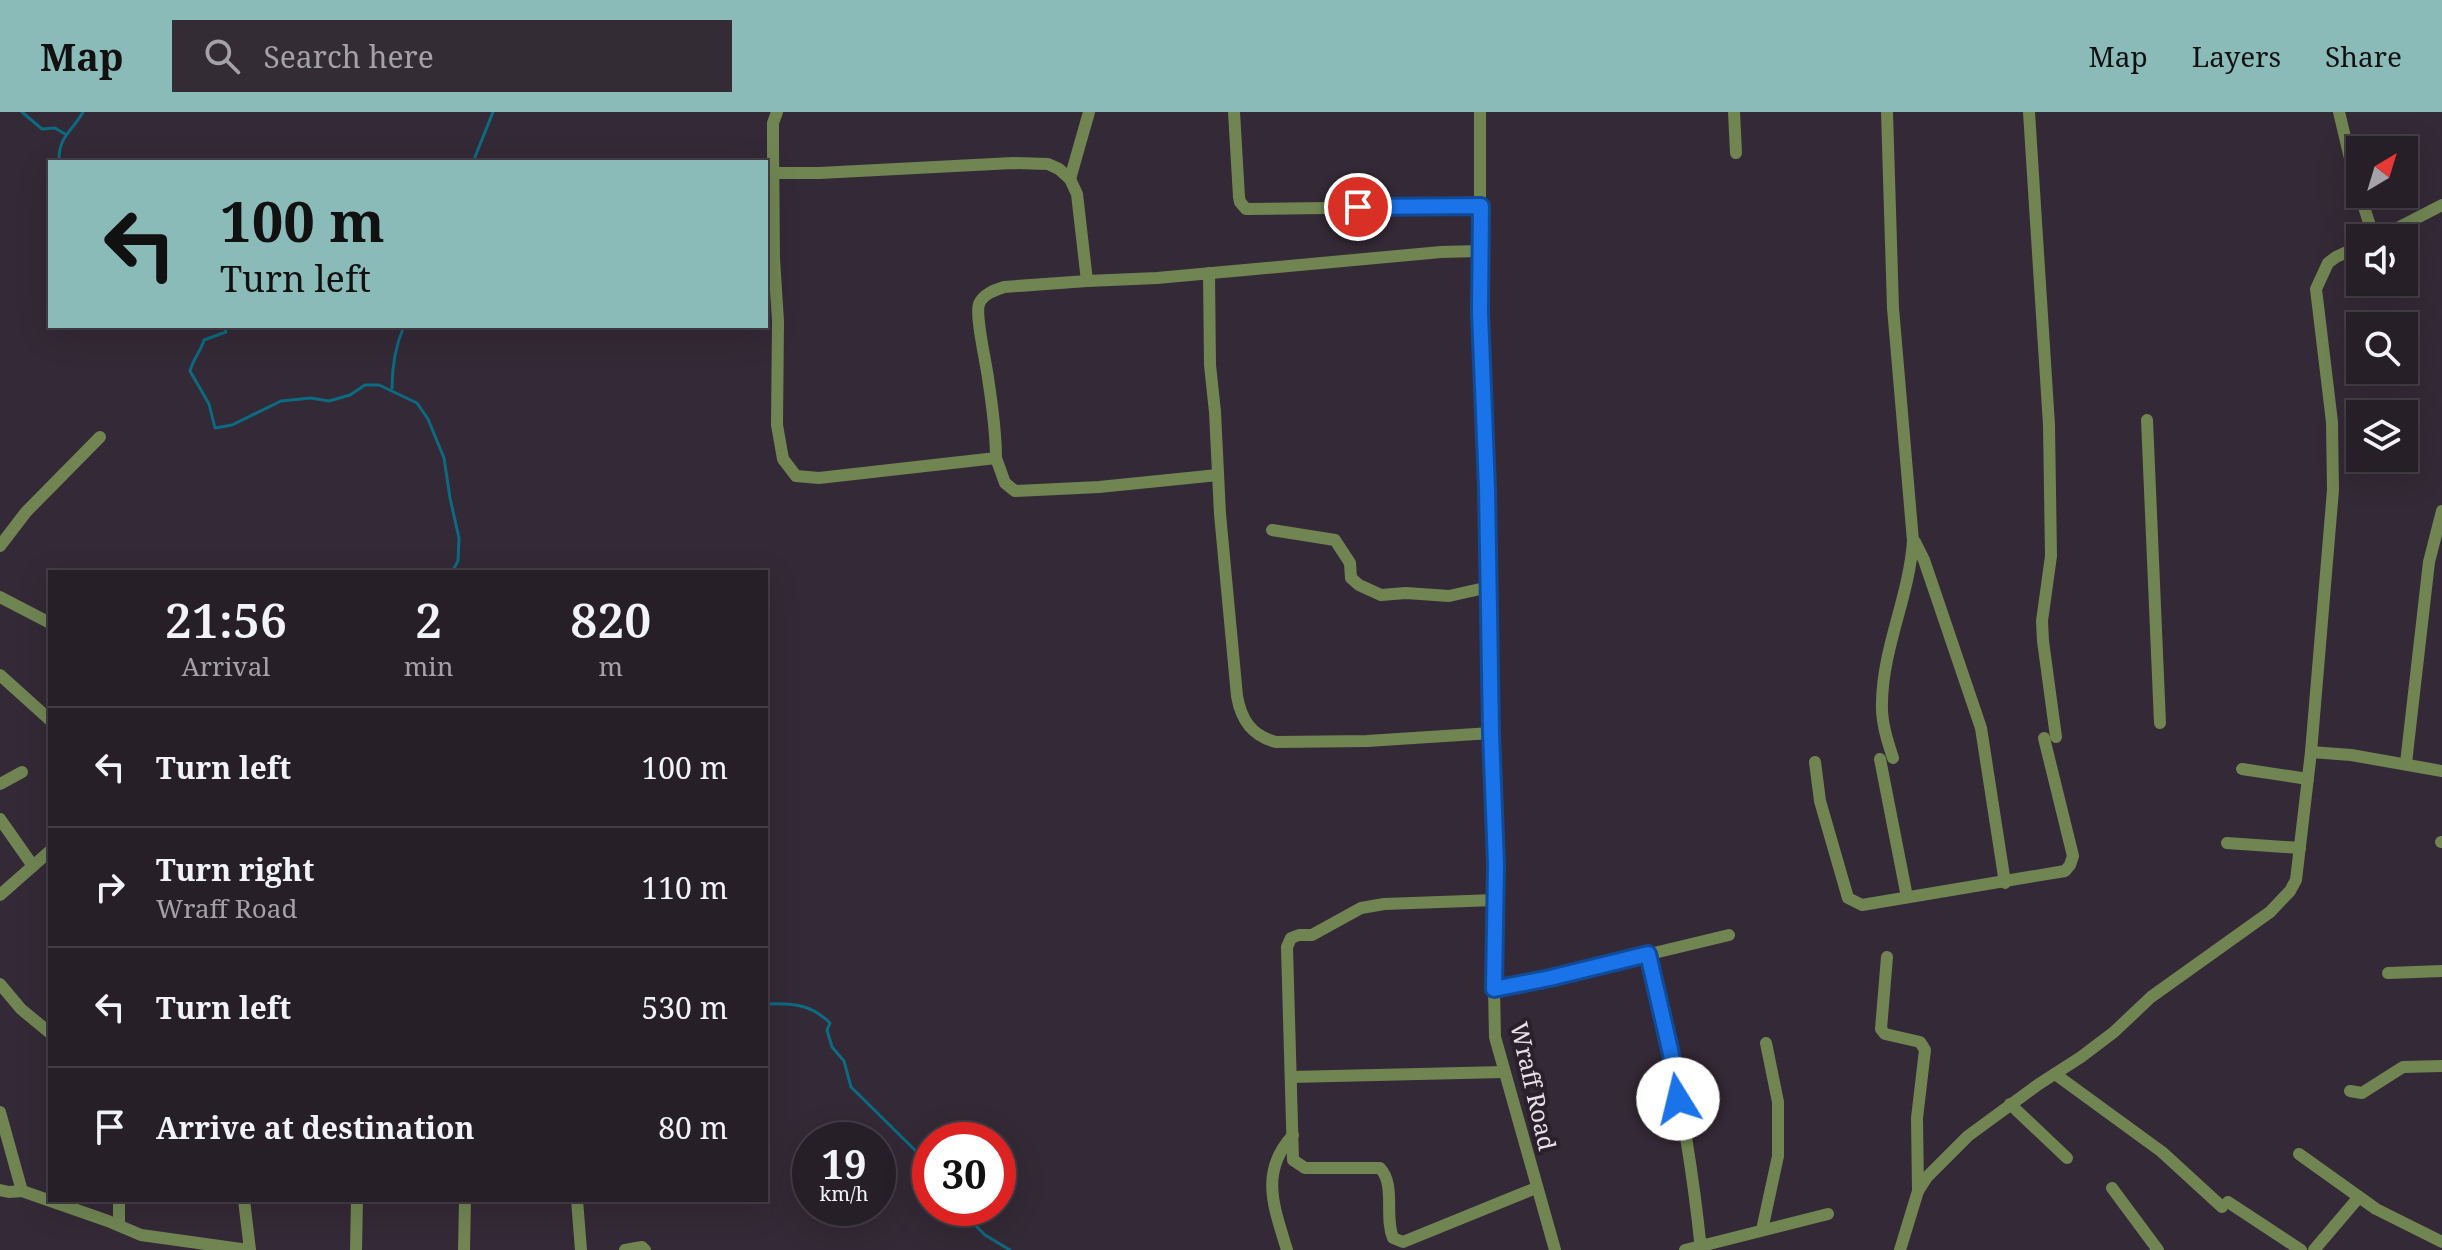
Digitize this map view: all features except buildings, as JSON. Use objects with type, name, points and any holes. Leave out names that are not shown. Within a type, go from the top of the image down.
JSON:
[{"type":"street","points":[[777,112],[773,123],[777,425],[779,448],[788,468],[796,476],[819,478],[996,458]]},
{"type":"street","points":[[1070,179],[1089,112]]},
{"type":"street","points":[[1234,112],[1239,197],[1246,209],[1481,206]]},
{"type":"street","name":"Wraff Road","points":[[1480,112],[1480,313],[1496,864],[1495,1037],[1555,1250]]},
{"type":"street","points":[[1734,112],[1736,153]]},
{"type":"street","points":[[1887,112],[1893,308],[1913,539],[1908,582],[1884,673],[1882,705],[1886,759],[1907,897]]},
{"type":"street","points":[[1815,762],[1820,801],[1848,898],[1862,905],[2005,883],[2065,871],[2070,865],[2073,856],[2050,737],[2043,641],[2042,621],[2051,556],[2049,425],[2029,112]]},
{"type":"street","points":[[2339,112],[2355,179],[2371,224]]},
{"type":"street","points":[[1055,167],[1074,159]]},
{"type":"street","points":[[774,173],[1048,164],[1070,179],[1077,194],[1087,281]]},
{"type":"street","points":[[2404,224],[2442,205]]},
{"type":"street","points":[[1218,475],[1099,487],[1015,491],[1005,483],[996,458],[996,435],[980,332],[980,301],[1004,287],[1480,251]]},
{"type":"street","points":[[1900,1250],[1918,1191],[1927,1177],[1968,1136],[2114,1032],[2151,997],[2270,912],[2296,880],[2311,752],[2333,479],[2332,422],[2316,289],[2328,263],[2346,252]]},
{"type":"street","points":[[1209,273],[1210,365],[1218,475],[1237,696],[1242,715],[1252,731],[1276,742],[1367,741],[1491,733]]},
{"type":"street","points":[[2147,420],[2160,723]]},
{"type":"street","points":[[0,546],[26,512],[100,437]]},
{"type":"street","points":[[2406,763],[2429,562],[2442,511]]},
{"type":"street","points":[[1272,530],[1335,540],[1350,563],[1351,578],[1381,595],[1449,596],[1489,587]]},
{"type":"street","points":[[1913,539],[1924,560],[1981,728],[2005,883]]},
{"type":"street","points":[[0,597],[48,622]]},
{"type":"street","points":[[0,675],[48,718]]},
{"type":"street","points":[[2311,752],[2351,755],[2442,771]]},
{"type":"street","points":[[2242,769],[2308,779]]},
{"type":"street","points":[[0,784],[22,772]]},
{"type":"street","points":[[0,819],[33,866]]},
{"type":"street","points":[[2227,843],[2300,848]]},
{"type":"street","points":[[0,895],[48,853]]},
{"type":"street","points":[[1495,900],[1384,904],[1361,908],[1312,935],[1291,938],[1287,947],[1293,1160],[1305,1168],[1380,1168],[1386,1174],[1388,1184],[1388,1226],[1393,1238],[1403,1242],[1536,1188]]},
{"type":"street","points":[[1494,989],[1729,935]]},
{"type":"street","points":[[1648,954],[1688,1148],[1701,1248]]},
{"type":"street","points":[[1887,957],[1881,1029],[1885,1034],[1920,1042],[1925,1050],[1917,1118],[1918,1191]]},
{"type":"street","points":[[2388,973],[2442,971]]},
{"type":"street","points":[[0,984],[21,1009],[48,1031]]},
{"type":"street","points":[[1762,1230],[1778,1156],[1778,1102],[1766,1043]]},
{"type":"street","points":[[2350,1091],[2362,1093],[2403,1067],[2442,1066]]},
{"type":"street","points":[[1291,1077],[1504,1072]]},
{"type":"street","points":[[2055,1074],[2162,1152],[2225,1205],[2301,1250]]},
{"type":"street","points":[[2010,1104],[2067,1158]]},
{"type":"street","points":[[0,1112],[22,1191]]},
{"type":"street","points":[[1287,1250],[1273,1200],[1273,1168],[1280,1149],[1293,1135]]},
{"type":"street","points":[[2299,1154],[2376,1209],[2440,1245]]},
{"type":"street","points":[[2112,1188],[2158,1250]]},
{"type":"street","points":[[0,1190],[22,1191],[48,1200]]},
{"type":"street","points":[[2314,1250],[2359,1197]]},
{"type":"street","points":[[53,1202],[141,1235],[249,1250],[244,1202]]},
{"type":"street","points":[[119,1202],[119,1225]]},
{"type":"street","points":[[356,1250],[357,1202]]},
{"type":"street","points":[[464,1250],[465,1202]]},
{"type":"street","points":[[577,1202],[581,1250]]},
{"type":"street","points":[[1685,1250],[1828,1214]]},
{"type":"street","points":[[625,1250],[642,1247],[645,1250]]},
{"type":"waterway","points":[[22,112],[42,129],[55,128],[65,134]]},
{"type":"waterway","points":[[59,160],[63,140],[83,112]]},
{"type":"waterway","points":[[474,160],[493,112]]},
{"type":"waterway","points":[[225,328],[226,332],[204,340],[190,371],[209,404],[215,428],[232,425],[281,401],[311,398],[329,401],[350,395],[365,385],[379,385],[417,403],[428,419],[444,458],[459,538],[458,561],[453,570]]},
{"type":"waterway","points":[[392,388],[395,357],[403,328]]},
{"type":"waterway","points":[[768,1004],[801,1006],[816,1012],[830,1023],[827,1030],[832,1047],[844,1061],[851,1087],[912,1147]]},
{"type":"waterway","points":[[976,1226],[1010,1250]]},
{"type":"route","points":[[1358,207],[1481,206],[1480,313],[1496,864],[1494,989],[1648,954],[1678,1099]]}]
